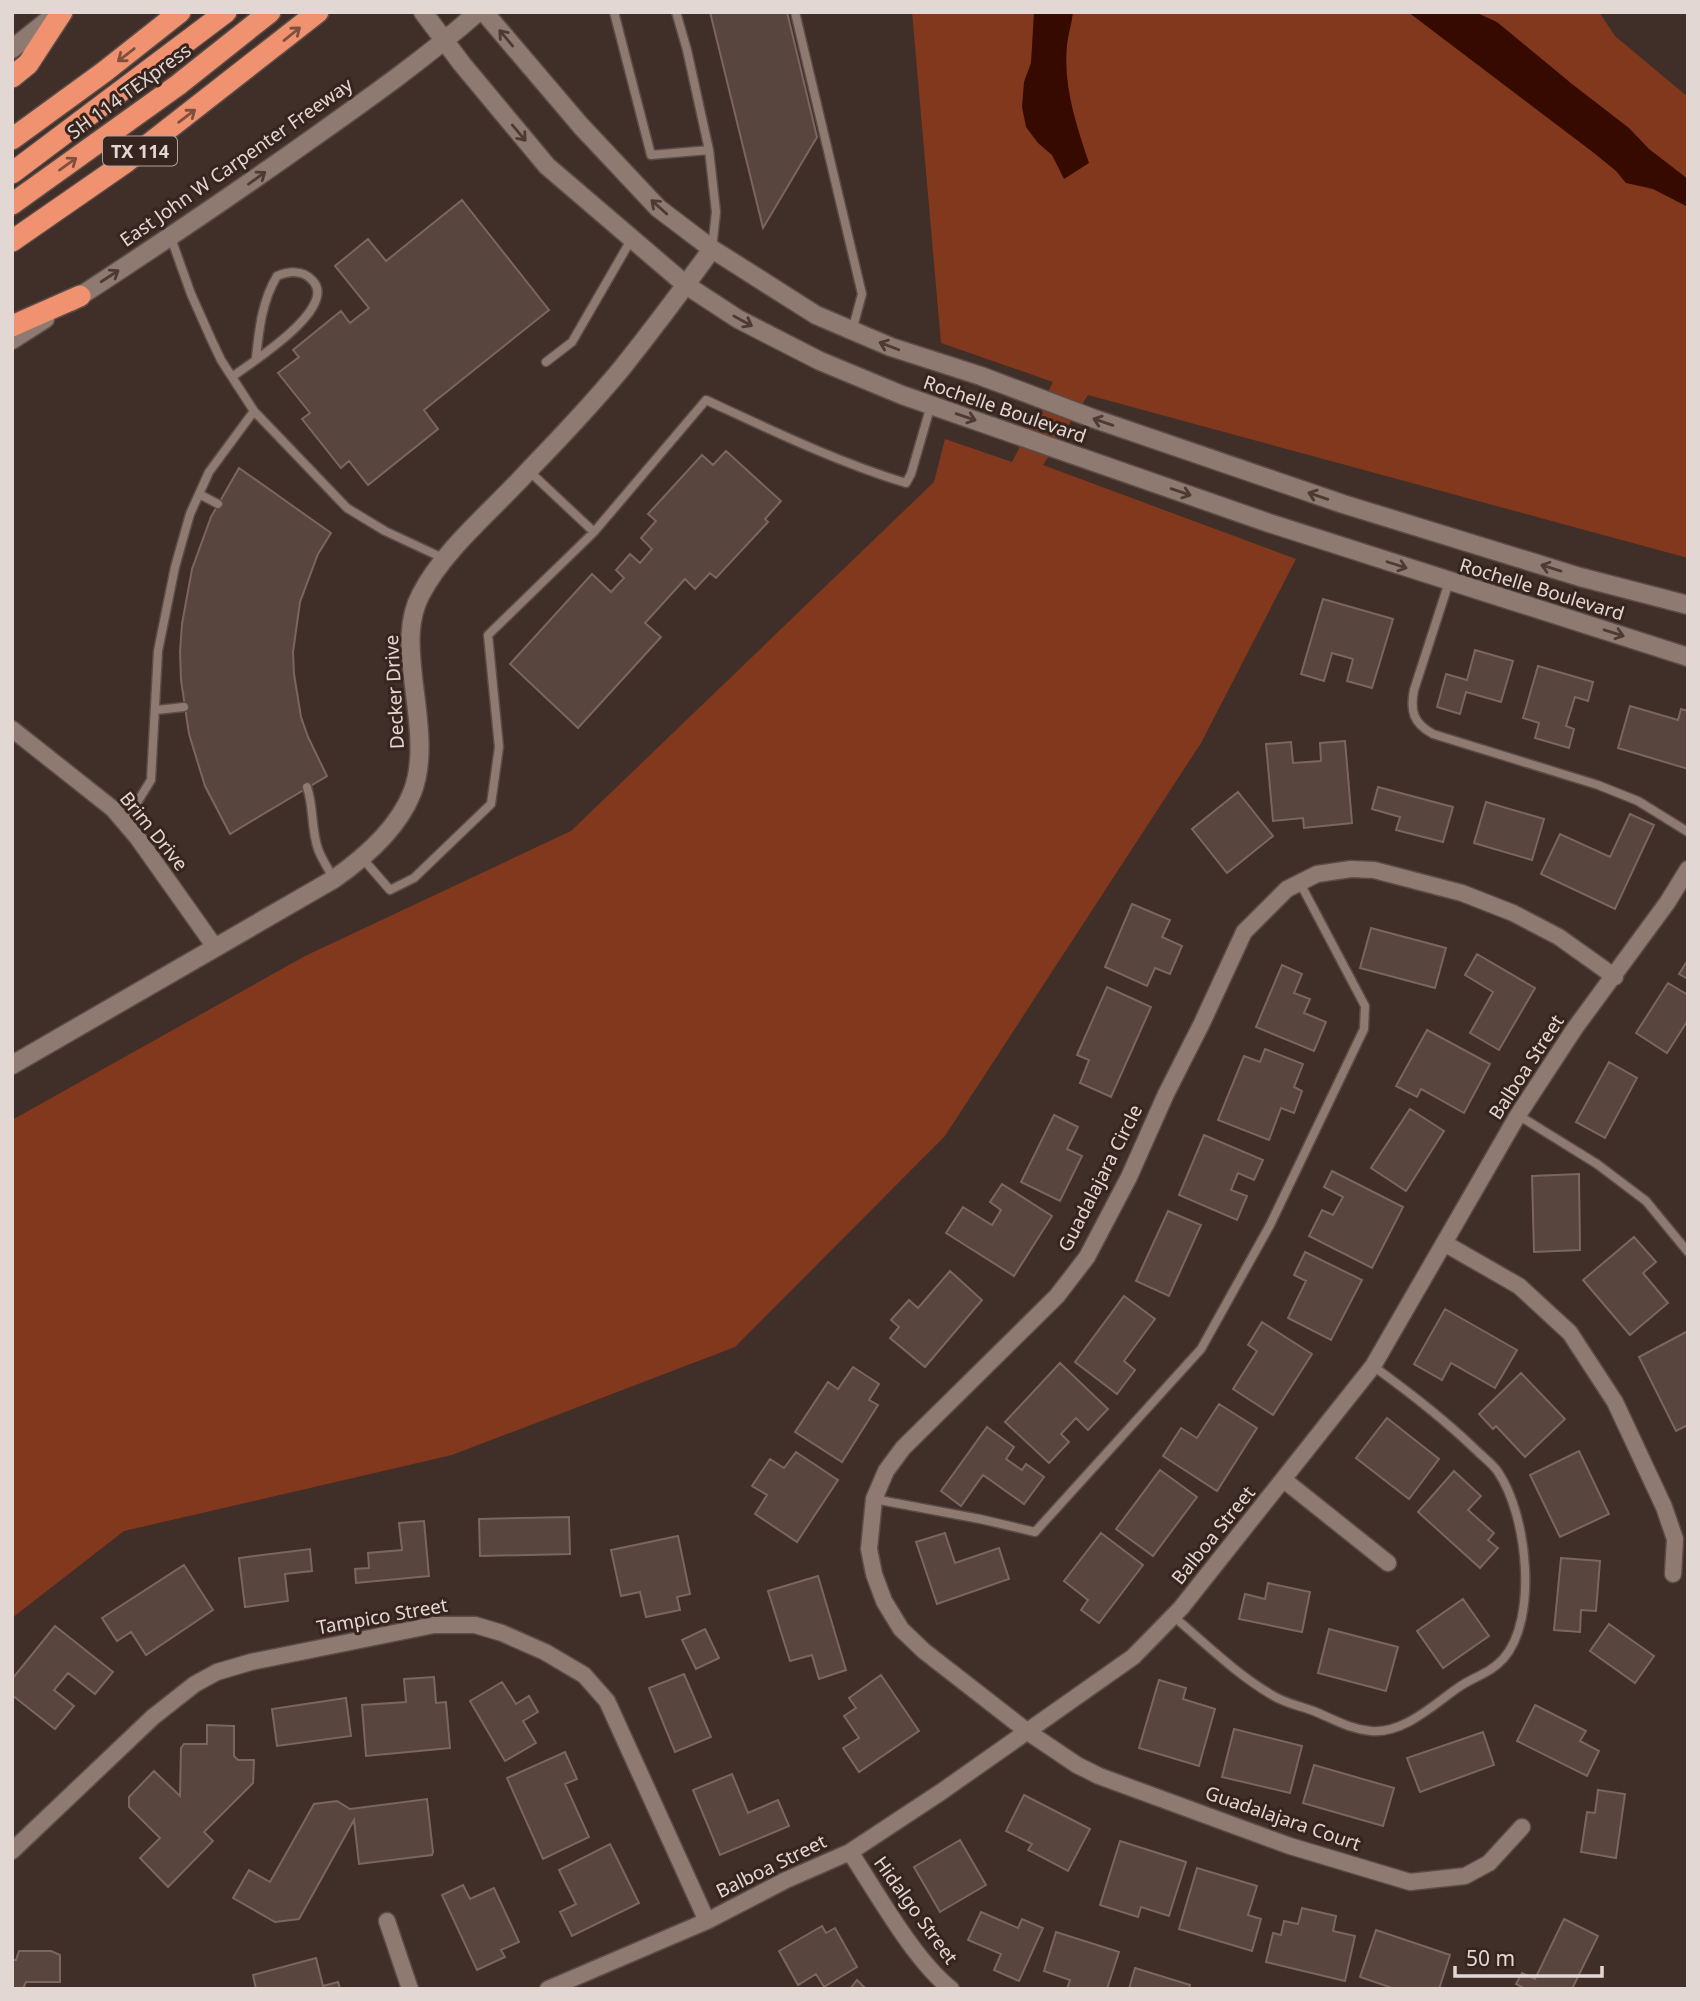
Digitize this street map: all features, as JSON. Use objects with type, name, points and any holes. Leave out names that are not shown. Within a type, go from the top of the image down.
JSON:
[{"type":"highway","points":[[12,77],[28,64],[60,12]]},
{"type":"highway","points":[[12,139],[180,12]]},
{"type":"highway","name":"SH 114 TEXpress","points":[[12,173],[226,12]]},
{"type":"highway","name":"SH 114 TEXpress","points":[[12,204],[178,85],[270,12]]},
{"type":"highway","name":"TX 114","points":[[12,241],[126,162],[318,12]]},
{"type":"highway","points":[[12,326],[80,296]]},
{"type":"main road","points":[[13,49],[60,12]]},
{"type":"main road","name":"Rochelle Boulevard","points":[[423,12],[547,166],[686,285],[738,319],[820,361],[932,405],[1269,523],[1688,657]]},
{"type":"main road","name":"East John W Carpenter Freeway","points":[[12,340],[275,165],[445,41],[478,12]]},
{"type":"main road","name":"Rochelle Boulevard","points":[[484,12],[581,125],[658,208],[712,249],[816,315],[891,347],[981,376],[1092,418],[1343,504],[1580,578],[1688,605]]},
{"type":"main road","name":"Decker Drive","points":[[12,1065],[334,879],[363,859],[388,830],[411,794],[418,765],[418,714],[410,637],[414,611],[420,595],[445,559],[621,369],[712,249]]},
{"type":"street","name":"Brim Drive","points":[[12,729],[113,808],[215,947]]},
{"type":"street","name":"Guadalajara Circle","points":[[1028,1732],[924,1651],[901,1629],[884,1601],[874,1574],[869,1549],[874,1499],[886,1471],[903,1448],[1057,1296],[1087,1257],[1129,1177],[1244,932],[1287,889],[1317,874],[1351,869],[1374,870],[1462,892],[1513,913],[1559,937],[1615,977]]},
{"type":"street","name":"Balboa Street","points":[[548,1989],[707,1921],[786,1880],[850,1852],[1028,1732],[1133,1657],[1173,1616],[1373,1366],[1518,1115],[1574,1028],[1615,977],[1688,869]]},
{"type":"street","points":[[1444,1243],[1519,1286],[1570,1333],[1615,1402],[1664,1507],[1675,1539],[1673,1574]]},
{"type":"street","points":[[1284,1480],[1388,1563]]},
{"type":"street","name":"Tampico Street","points":[[12,1851],[153,1717],[195,1684],[218,1672],[251,1662],[434,1625],[475,1625],[545,1651],[584,1675],[607,1701],[707,1921]]},
{"type":"street","name":"Guadalajara Court","points":[[1028,1732],[1056,1752],[1099,1776],[1290,1846],[1410,1882],[1465,1876],[1489,1863],[1522,1827]]},
{"type":"street","name":"Hidalgo Street","points":[[850,1852],[907,1938],[940,1980],[951,1989]]},
{"type":"street","points":[[387,1921],[410,1989]]},
{"type":"lane","points":[[614,12],[651,155],[709,150]]},
{"type":"lane","points":[[676,12],[688,50],[709,150],[716,212],[712,249]]},
{"type":"lane","points":[[795,12],[862,294],[852,331]]},
{"type":"lane","points":[[170,237],[206,329],[254,411],[347,508],[385,531],[445,559]]},
{"type":"lane","points":[[546,362],[572,342],[632,240]]},
{"type":"lane","points":[[232,377],[257,358],[297,327],[314,308],[318,296],[317,285],[308,275],[289,271],[277,276],[268,290],[259,325],[257,358]]},
{"type":"lane","points":[[363,859],[390,890],[414,878],[491,804],[499,747],[488,635],[594,532],[706,400],[803,444],[905,484],[911,474],[932,405]]},
{"type":"lane","points":[[125,822],[151,780],[158,651],[172,579],[190,514],[209,472],[254,411]]},
{"type":"lane","points":[[529,471],[594,532]]},
{"type":"lane","points":[[199,494],[218,504]]},
{"type":"lane","points":[[1449,582],[1411,706],[1415,719],[1423,729],[1598,785],[1638,801],[1688,832]]},
{"type":"lane","points":[[156,710],[184,707]]},
{"type":"lane","points":[[307,787],[319,851],[334,879]]},
{"type":"lane","points":[[874,1499],[1035,1532],[1201,1349],[1270,1225],[1364,1029],[1365,1006],[1300,883]]},
{"type":"lane","points":[[1518,1115],[1597,1164],[1646,1201],[1688,1252]]},
{"type":"lane","points":[[1173,1616],[1250,1681],[1273,1696],[1316,1712],[1341,1725],[1368,1731],[1393,1728],[1414,1718],[1468,1681],[1486,1675],[1505,1657],[1520,1625],[1526,1584],[1521,1531],[1513,1501],[1498,1471],[1455,1429],[1373,1366]]},
{"type":"shaded area","points":[[912,12],[1599,12],[1615,36],[1688,97],[1688,558],[1088,395],[1043,465],[1296,559],[1201,743],[945,1136],[735,1347],[452,1455],[124,1531],[12,1618],[12,1120],[305,956],[571,831],[934,482],[945,439],[1012,462],[1053,382],[941,343]]},
{"type":"shaded area","points":[[1034,12],[1073,12],[1067,45],[1067,75],[1075,119],[1089,163],[1064,179],[1052,155],[1026,127],[1022,107],[1024,82],[1031,63]]},
{"type":"shaded area","points":[[1408,12],[1475,12],[1497,22],[1688,179],[1688,207],[1653,189],[1626,183],[1594,153]]},
{"type":"building","points":[[710,12],[787,12],[817,137],[763,228]]},
{"type":"building","points":[[462,200],[549,310],[424,410],[438,429],[368,485],[349,461],[341,468],[302,419],[310,413],[278,373],[299,357],[293,350],[341,311],[350,323],[369,308],[335,266],[368,239],[386,261]]},
{"type":"building","points":[[726,451],[781,501],[765,519],[768,522],[716,578],[710,573],[695,589],[685,579],[645,623],[661,637],[578,728],[510,664],[592,574],[611,592],[624,578],[616,570],[630,554],[640,563],[652,549],[641,538],[656,521],[648,514],[702,455],[713,465]]},
{"type":"building","points":[[239,468],[331,533],[318,554],[300,602],[293,652],[301,717],[327,776],[230,834],[205,786],[189,734],[180,652],[192,569],[211,517]]},
{"type":"building","points":[[1323,599],[1393,619],[1372,688],[1347,681],[1353,659],[1332,653],[1324,681],[1301,674]]},
{"type":"building","points":[[1475,650],[1513,661],[1501,702],[1466,692],[1460,714],[1437,707],[1446,674],[1467,680]]},
{"type":"building","points":[[1538,666],[1593,682],[1588,701],[1575,697],[1566,726],[1574,729],[1569,748],[1535,738],[1539,723],[1523,718]]},
{"type":"building","points":[[1630,706],[1678,720],[1681,709],[1688,711],[1688,769],[1618,748]]},
{"type":"building","points":[[1345,741],[1352,823],[1304,828],[1303,818],[1273,821],[1266,744],[1291,742],[1293,763],[1321,761],[1320,743]]},
{"type":"building","points":[[1378,787],[1453,807],[1443,842],[1396,830],[1400,817],[1372,809]]},
{"type":"building","points":[[1238,792],[1273,836],[1227,873],[1192,829]]},
{"type":"building","points":[[1486,802],[1544,819],[1532,860],[1474,843]]},
{"type":"building","points":[[1630,814],[1654,825],[1615,909],[1541,874],[1560,834],[1610,857]]},
{"type":"building","points":[[1132,904],[1170,920],[1162,937],[1182,946],[1170,974],[1155,968],[1147,986],[1105,967]]},
{"type":"building","points":[[1371,928],[1446,948],[1435,988],[1360,968]]},
{"type":"building","points":[[1477,954],[1535,988],[1499,1050],[1470,1033],[1493,992],[1465,975]]},
{"type":"building","points":[[1688,960],[1688,979],[1679,974]]},
{"type":"building","points":[[1282,965],[1302,974],[1294,993],[1310,999],[1304,1013],[1326,1022],[1314,1051],[1256,1027]]},
{"type":"building","points":[[1668,983],[1688,995],[1688,1020],[1667,1053],[1636,1033]]},
{"type":"building","points":[[1107,987],[1151,1007],[1111,1097],[1080,1083],[1089,1060],[1077,1055]]},
{"type":"building","points":[[1427,1030],[1490,1064],[1464,1113],[1421,1089],[1417,1097],[1396,1086]]},
{"type":"building","points":[[1265,1049],[1303,1064],[1294,1087],[1302,1091],[1294,1113],[1281,1108],[1269,1140],[1218,1120],[1244,1056],[1260,1062]]},
{"type":"building","points":[[1609,1062],[1637,1078],[1605,1138],[1576,1122]]},
{"type":"building","points":[[1410,1109],[1444,1131],[1406,1191],[1371,1168]]},
{"type":"building","points":[[1054,1115],[1078,1127],[1067,1149],[1082,1156],[1060,1201],[1021,1182]]},
{"type":"building","points":[[1204,1135],[1263,1160],[1254,1180],[1238,1173],[1231,1190],[1247,1196],[1237,1220],[1179,1195]]},
{"type":"building","points":[[1332,1171],[1403,1207],[1372,1268],[1309,1236],[1322,1210],[1333,1215],[1343,1197],[1324,1187]]},
{"type":"building","points":[[1579,1174],[1580,1250],[1534,1252],[1532,1176]]},
{"type":"building","points":[[1002,1184],[1052,1216],[1014,1276],[946,1233],[963,1207],[992,1225],[1001,1210],[990,1202]]},
{"type":"building","points":[[1168,1211],[1201,1225],[1169,1296],[1136,1281]]},
{"type":"building","points":[[1634,1237],[1656,1262],[1643,1273],[1668,1303],[1630,1335],[1583,1280]]},
{"type":"building","points":[[1305,1252],[1362,1280],[1331,1340],[1288,1318],[1306,1281],[1294,1275]]},
{"type":"building","points":[[950,1271],[982,1300],[925,1367],[890,1338],[899,1327],[891,1320],[909,1300],[918,1308]]},
{"type":"building","points":[[1124,1296],[1155,1319],[1124,1361],[1135,1370],[1117,1394],[1075,1362]]},
{"type":"building","points":[[1445,1309],[1517,1350],[1495,1388],[1451,1363],[1442,1380],[1414,1364]]},
{"type":"building","points":[[1262,1322],[1312,1354],[1273,1415],[1233,1389],[1257,1351],[1248,1345]]},
{"type":"building","points":[[1688,1331],[1688,1425],[1676,1431],[1639,1357]]},
{"type":"building","points":[[1060,1363],[1108,1409],[1088,1430],[1076,1418],[1061,1434],[1069,1442],[1049,1463],[1005,1422]]},
{"type":"building","points":[[853,1367],[879,1384],[869,1400],[878,1405],[842,1462],[795,1432],[828,1382],[838,1389]]},
{"type":"building","points":[[1521,1373],[1565,1419],[1525,1457],[1496,1426],[1493,1429],[1479,1414]]},
{"type":"building","points":[[1219,1404],[1257,1428],[1217,1491],[1163,1456],[1181,1428],[1197,1438]]},
{"type":"building","points":[[1387,1418],[1439,1459],[1409,1499],[1356,1458]]},
{"type":"building","points":[[987,1427],[1014,1447],[1006,1459],[1022,1470],[1026,1464],[1044,1477],[1024,1504],[983,1475],[961,1506],[941,1491]]},
{"type":"building","points":[[1579,1451],[1609,1514],[1560,1537],[1530,1475]]},
{"type":"building","points":[[796,1452],[838,1480],[797,1542],[755,1514],[767,1495],[752,1486],[770,1459],[784,1468]]},
{"type":"building","points":[[1160,1470],[1197,1497],[1153,1556],[1116,1529]]},
{"type":"building","points":[[1454,1471],[1481,1496],[1468,1510],[1494,1533],[1488,1540],[1498,1548],[1480,1568],[1418,1512]]},
{"type":"building","points":[[569,1517],[570,1554],[480,1556],[479,1519]]},
{"type":"building","points":[[424,1521],[429,1576],[356,1583],[355,1569],[369,1568],[368,1553],[402,1550],[399,1523]]},
{"type":"building","points":[[945,1533],[955,1563],[999,1548],[1009,1579],[937,1604],[916,1542]]},
{"type":"building","points":[[1101,1533],[1143,1565],[1099,1623],[1081,1610],[1088,1600],[1064,1581]]},
{"type":"building","points":[[678,1536],[690,1594],[677,1597],[680,1610],[646,1617],[640,1592],[621,1596],[611,1550]]},
{"type":"building","points":[[310,1549],[312,1571],[285,1574],[288,1601],[245,1607],[239,1558]]},
{"type":"building","points":[[1561,1558],[1600,1561],[1596,1611],[1581,1610],[1580,1632],[1554,1630]]},
{"type":"building","points":[[184,1565],[213,1610],[146,1655],[131,1632],[117,1641],[102,1618]]},
{"type":"building","points":[[818,1576],[846,1670],[819,1679],[812,1655],[790,1661],[768,1591]]},
{"type":"building","points":[[1268,1583],[1310,1592],[1302,1632],[1239,1619],[1245,1594],[1265,1599]]},
{"type":"building","points":[[1463,1599],[1489,1636],[1443,1668],[1417,1631]]},
{"type":"building","points":[[1609,1624],[1654,1656],[1635,1683],[1590,1651]]},
{"type":"building","points":[[55,1626],[113,1672],[95,1694],[68,1673],[54,1690],[74,1706],[55,1729],[12,1695],[12,1679]]},
{"type":"building","points":[[705,1629],[719,1658],[696,1669],[682,1640]]},
{"type":"building","points":[[1329,1629],[1398,1647],[1386,1691],[1318,1673]]},
{"type":"building","points":[[684,1674],[711,1737],[675,1752],[649,1688]]},
{"type":"building","points":[[881,1675],[919,1731],[859,1772],[843,1748],[859,1738],[844,1716],[856,1708],[849,1698]]},
{"type":"building","points":[[434,1677],[436,1703],[446,1702],[450,1748],[366,1756],[362,1705],[406,1702],[404,1679]]},
{"type":"building","points":[[1159,1680],[1186,1688],[1183,1699],[1215,1709],[1199,1766],[1139,1748]]},
{"type":"building","points":[[502,1682],[516,1704],[529,1696],[538,1712],[523,1721],[536,1743],[505,1761],[470,1701]]},
{"type":"building","points":[[346,1698],[351,1736],[277,1746],[272,1709]]},
{"type":"building","points":[[1535,1705],[1586,1731],[1580,1741],[1599,1751],[1587,1776],[1517,1741]]},
{"type":"building","points":[[207,1725],[234,1726],[234,1756],[238,1760],[254,1760],[253,1783],[204,1832],[213,1841],[168,1887],[140,1858],[160,1838],[129,1807],[129,1797],[154,1771],[180,1796],[181,1748],[184,1744],[207,1744]]},
{"type":"building","points":[[1234,1729],[1302,1746],[1290,1793],[1222,1777]]},
{"type":"building","points":[[1483,1732],[1494,1765],[1420,1792],[1407,1758]]},
{"type":"building","points":[[565,1752],[577,1779],[565,1784],[589,1837],[543,1859],[507,1778]]},
{"type":"building","points":[[1314,1765],[1394,1788],[1383,1826],[1303,1803]]},
{"type":"building","points":[[732,1774],[748,1813],[778,1800],[789,1826],[720,1855],[693,1790]]},
{"type":"building","points":[[1598,1790],[1625,1794],[1616,1858],[1581,1852],[1587,1812],[1595,1813]]},
{"type":"building","points":[[1024,1795],[1090,1829],[1068,1871],[1028,1850],[1032,1844],[1006,1831]]},
{"type":"building","points":[[427,1799],[432,1855],[359,1864],[354,1820],[299,1919],[275,1922],[233,1898],[249,1870],[270,1882],[314,1804],[337,1801],[350,1809]]},
{"type":"building","points":[[960,1840],[986,1885],[940,1912],[914,1867]]},
{"type":"building","points":[[1120,1841],[1186,1862],[1169,1916],[1141,1907],[1138,1917],[1100,1905]]},
{"type":"building","points":[[610,1844],[639,1903],[572,1936],[560,1912],[576,1904],[559,1870]]},
{"type":"building","points":[[1197,1868],[1257,1886],[1248,1915],[1261,1919],[1252,1951],[1179,1929]]},
{"type":"building","points":[[463,1885],[470,1899],[494,1888],[519,1942],[501,1950],[505,1957],[477,1970],[442,1895]]},
{"type":"building","points":[[1302,1908],[1336,1916],[1333,1931],[1355,1936],[1345,1981],[1266,1962],[1273,1933],[1281,1935],[1284,1921],[1298,1924]]},
{"type":"building","points":[[981,1912],[1018,1928],[1022,1919],[1043,1928],[1019,1981],[994,1970],[1001,1954],[968,1940]]},
{"type":"building","points":[[1564,1919],[1598,1936],[1572,1989],[1521,1989],[1522,1987],[1516,1984],[1522,1973],[1535,1979]]},
{"type":"building","points":[[822,1926],[826,1933],[835,1928],[857,1967],[824,1987],[816,1974],[798,1985],[779,1951]]},
{"type":"building","points":[[1376,1930],[1450,1955],[1439,1989],[1395,1989],[1360,1977]]},
{"type":"building","points":[[1056,1932],[1119,1952],[1107,1989],[1067,1989],[1070,1980],[1044,1971]]},
{"type":"building","points":[[19,1951],[51,1951],[60,1955],[60,1982],[26,1982],[23,1989],[12,1989],[12,1960],[16,1960]]},
{"type":"building","points":[[316,1958],[323,1986],[338,1982],[340,1989],[256,1989],[253,1975]]},
{"type":"building","points":[[1135,1968],[1190,1985],[1189,1989],[1129,1989]]},
{"type":"building","points":[[857,1980],[866,1989],[850,1989]]}]
